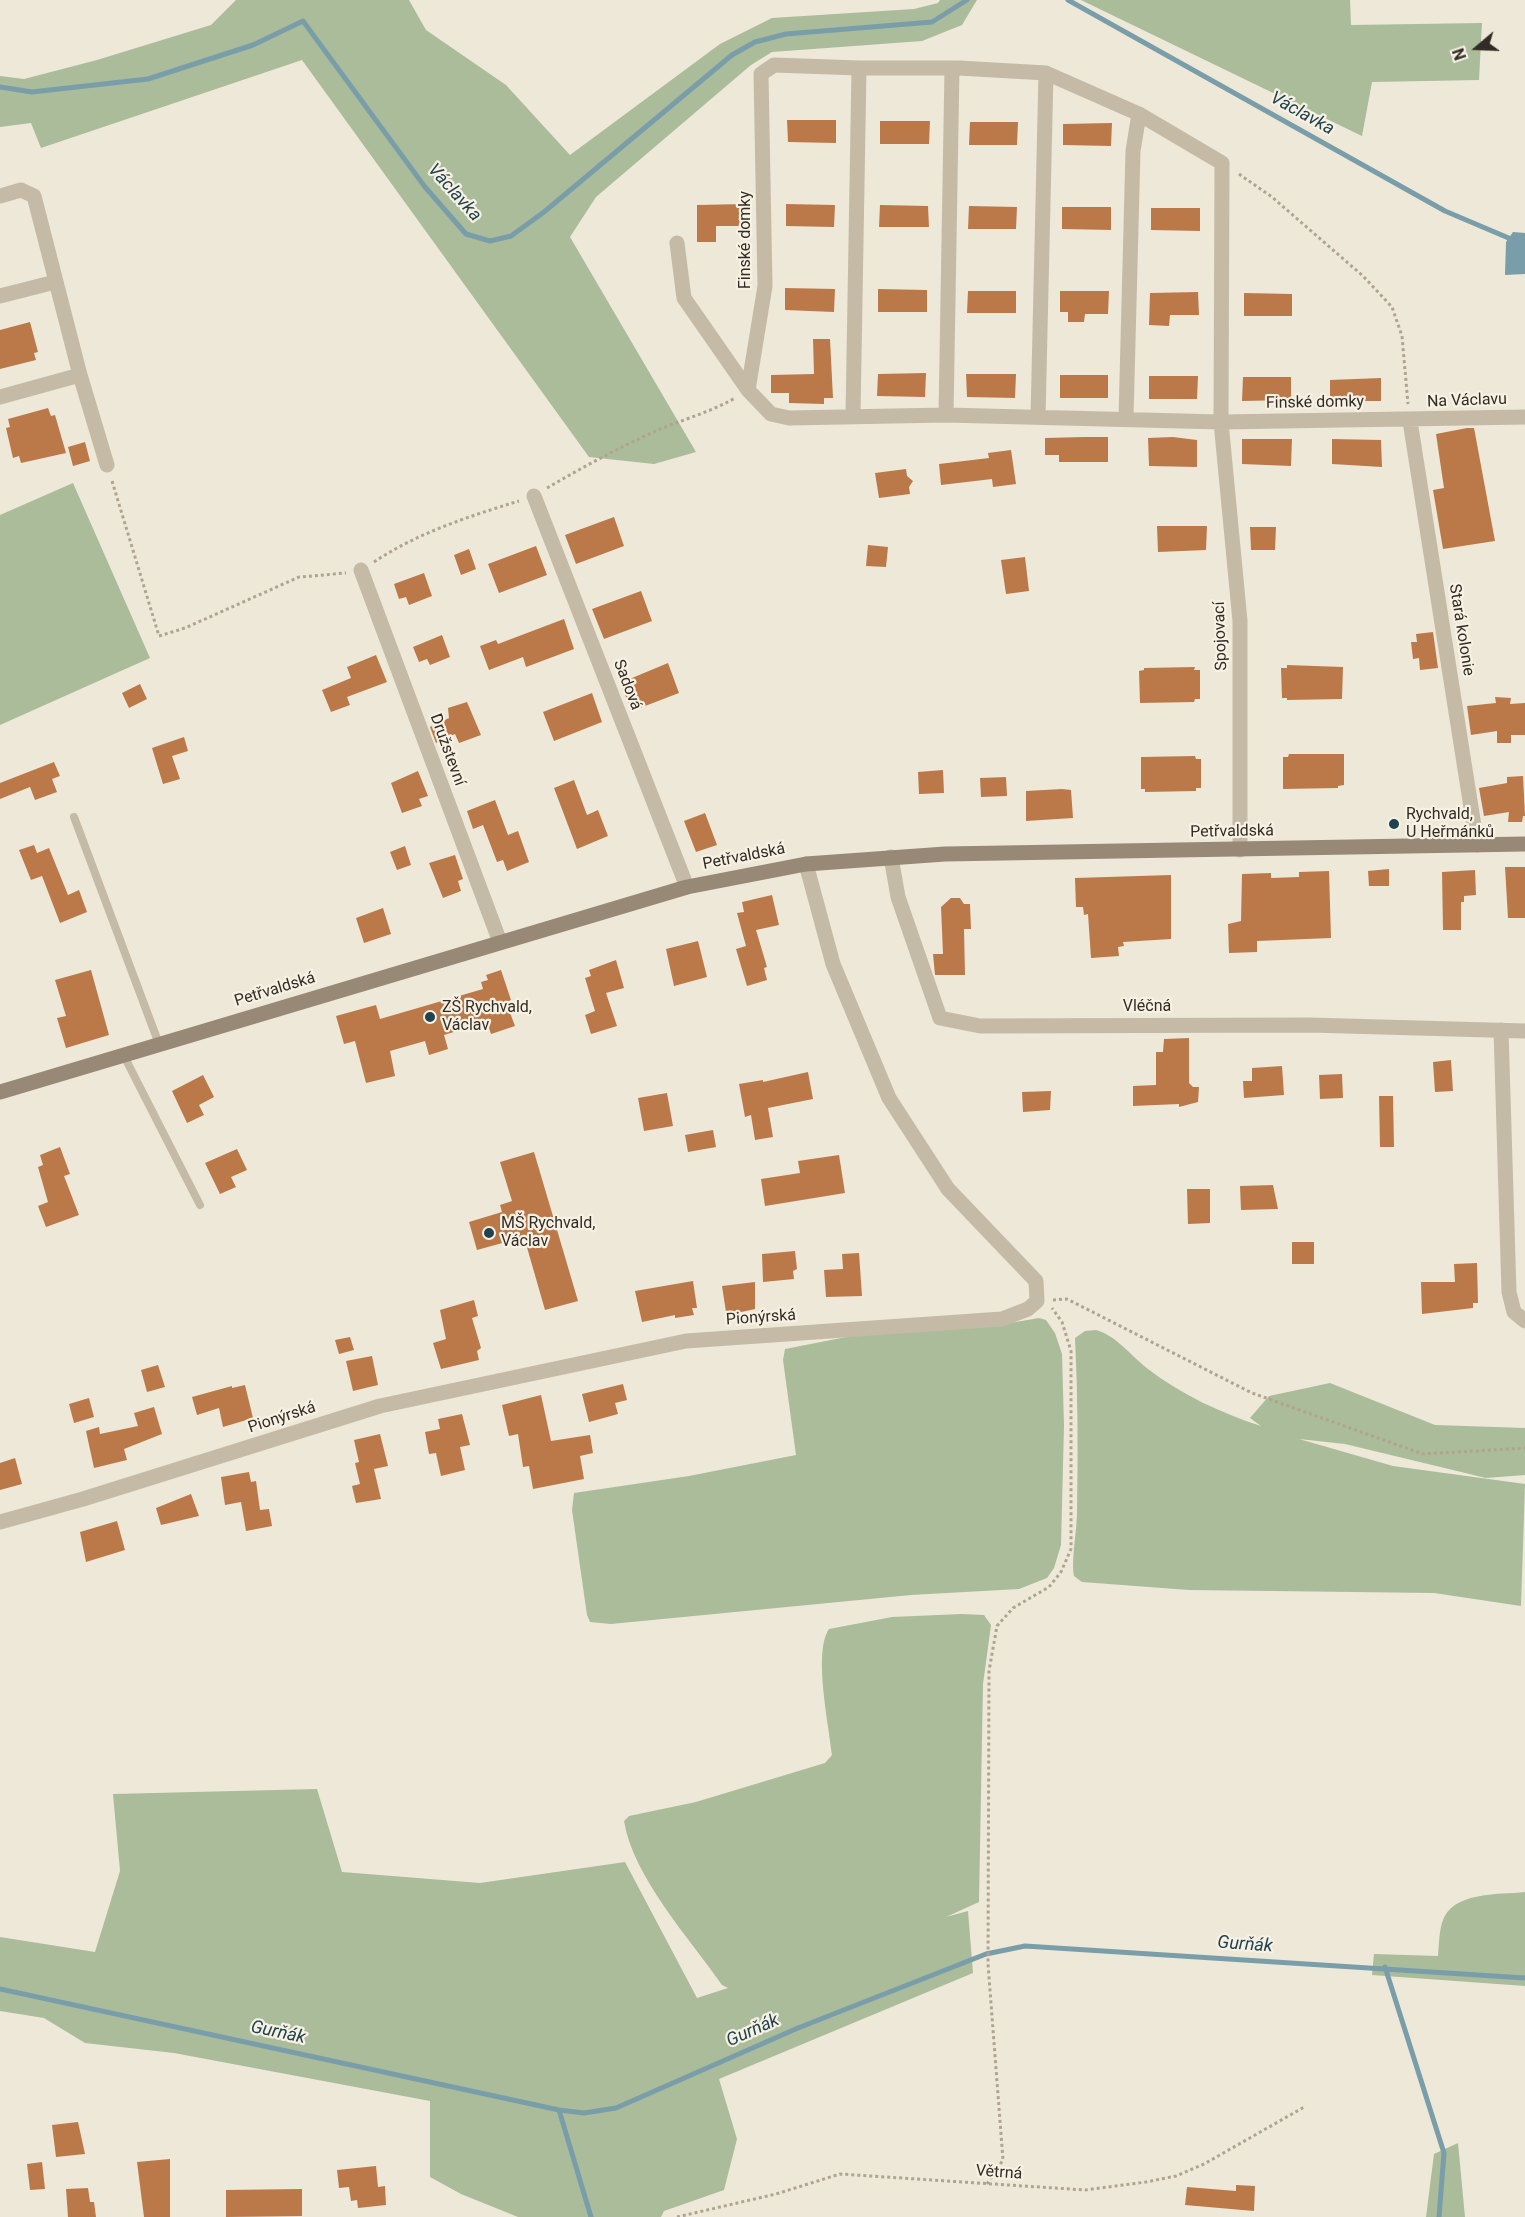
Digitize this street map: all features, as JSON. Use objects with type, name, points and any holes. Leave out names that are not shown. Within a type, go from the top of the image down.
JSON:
[{"type":"street","name":"Finské domky","points":[[1222,163],[1139,114],[1046,73],[952,68],[774,65],[761,74],[765,286],[747,390],[771,414],[789,418],[946,415],[1221,422],[1410,421]]},
{"type":"street","points":[[853,415],[859,68]]},
{"type":"street","points":[[946,415],[952,68]]},
{"type":"street","points":[[1038,417],[1046,73]]},
{"type":"street","points":[[1126,418],[1132,162],[1139,114]]},
{"type":"street","points":[[1221,422],[1222,163]]},
{"type":"street","points":[[0,196],[21,190],[34,196],[80,375],[107,465]]},
{"type":"street","points":[[677,243],[684,298],[747,390]]},
{"type":"street","points":[[0,296],[55,282]]},
{"type":"street","points":[[0,396],[80,375]]},
{"type":"street","name":"Na Václavu","points":[[1410,421],[1525,417]]},
{"type":"street","name":"Stará kolonie","points":[[1410,421],[1477,845]]},
{"type":"street","name":"Spojovací","points":[[1221,422],[1240,621],[1240,850]]},
{"type":"street","name":"Sadová","points":[[534,496],[687,887]]},
{"type":"street","name":"Družstevní","points":[[361,570],[500,942]]},
{"type":"street","name":"Petřvaldská","points":[[0,1092],[687,887],[806,864],[945,854],[1525,844]]},
{"type":"street","name":"Vléčná","points":[[891,857],[898,897],[940,1018],[980,1026],[1299,1025],[1525,1030]]},
{"type":"street","name":"Pionýrská","points":[[0,1522],[83,1499],[380,1406],[686,1341],[1002,1319],[1028,1309],[1037,1301],[1036,1281],[948,1189],[889,1098],[833,964],[806,864]]},
{"type":"street","points":[[1501,1030],[1509,1292],[1514,1312],[1525,1321]]},
{"type":"lane","points":[[74,817],[159,1044]]},
{"type":"lane","points":[[123,1054],[200,1205]]},
{"type":"path","points":[[1222,163],[1272,197],[1363,276],[1392,307],[1402,336],[1410,421]]},
{"type":"path","points":[[107,465],[159,636],[185,628],[299,577],[339,575],[361,570],[390,551],[435,530],[534,496],[588,464],[690,417],[715,410],[747,390]]},
{"type":"path","points":[[987,2184],[1003,2160],[988,1964],[989,1671],[997,1626],[1014,1608],[1049,1587],[1061,1572],[1071,1549],[1071,1351],[1062,1322],[1046,1300],[1067,1299],[1252,1393],[1424,1454],[1525,1448]]},
{"type":"path","name":"Větrná","points":[[677,2217],[776,2194],[840,2174],[1085,2190],[1176,2176],[1204,2164],[1306,2106]]},
{"type":"green space","points":[[236,0],[409,0],[426,30],[506,85],[570,155],[720,44],[772,18],[914,9],[938,3],[940,0],[977,0],[962,25],[922,41],[772,52],[751,65],[596,197],[570,237],[696,452],[654,464],[589,457],[302,60],[41,148],[31,123],[0,127],[0,76],[24,79],[97,60],[211,25]]},
{"type":"green space","points":[[1081,0],[1350,0],[1351,25],[1482,23],[1479,80],[1372,82],[1362,136]]},
{"type":"green space","points":[[73,483],[150,658],[0,725],[0,515]]},
{"type":"green space","points":[[1039,1318],[1046,1320],[1055,1333],[1062,1354],[1064,1426],[1061,1545],[1054,1568],[1047,1578],[1019,1589],[911,1595],[611,1624],[590,1622],[587,1615],[572,1510],[574,1493],[689,1476],[796,1455],[783,1360],[785,1349],[867,1333],[1004,1324]]},
{"type":"green space","points":[[1096,1330],[1111,1337],[1148,1369],[1174,1387],[1217,1409],[1261,1426],[1250,1418],[1269,1396],[1330,1383],[1435,1425],[1525,1428],[1525,1475],[1486,1478],[1345,1444],[1299,1439],[1393,1466],[1525,1484],[1521,1606],[1434,1593],[1189,1590],[1082,1582],[1074,1576],[1073,1570],[1078,1468],[1075,1338],[1085,1331]]},
{"type":"green space","points":[[984,1615],[991,1625],[983,1684],[979,1902],[946,1917],[968,1911],[973,1973],[719,2079],[737,2139],[724,2190],[664,2211],[661,2217],[518,2217],[461,2194],[430,2177],[430,2101],[174,2053],[85,2043],[44,2018],[0,2011],[0,1937],[95,1952],[120,1871],[113,1794],[317,1789],[342,1872],[480,1883],[625,1862],[697,1998],[728,1988],[722,1985],[664,1907],[639,1864],[629,1842],[624,1821],[629,1816],[696,1802],[825,1763],[832,1755],[822,1671],[824,1640],[829,1629],[892,1617]]},
{"type":"green space","points":[[1525,1892],[1525,1986],[1372,1975],[1374,1954],[1438,1956],[1442,1923],[1447,1913],[1455,1905],[1477,1897]]},
{"type":"green space","points":[[1458,2143],[1465,2217],[1426,2217],[1434,2154]]},
{"type":"water","points":[[1513,232],[1525,233],[1525,274],[1505,275],[1506,242]]},
{"type":"building","points":[[787,120],[836,120],[836,143],[788,142]]},
{"type":"building","points":[[880,121],[930,121],[929,144],[880,144]]},
{"type":"building","points":[[970,122],[1018,122],[1017,145],[969,145]]},
{"type":"building","points":[[1112,123],[1111,146],[1063,145],[1063,124]]},
{"type":"building","points":[[745,204],[745,226],[716,226],[716,242],[697,242],[697,205]]},
{"type":"building","points":[[786,204],[835,205],[834,227],[786,226]]},
{"type":"building","points":[[880,205],[928,206],[929,227],[879,227]]},
{"type":"building","points":[[969,206],[1017,207],[1016,229],[968,229]]},
{"type":"building","points":[[1062,207],[1111,207],[1111,230],[1062,229]]},
{"type":"building","points":[[1151,208],[1200,208],[1200,231],[1151,230]]},
{"type":"building","points":[[785,288],[835,289],[834,312],[785,310]]},
{"type":"building","points":[[878,289],[927,290],[927,312],[878,312]]},
{"type":"building","points":[[968,291],[1016,291],[1016,313],[967,313]]},
{"type":"building","points":[[1060,291],[1109,291],[1108,314],[1085,314],[1084,322],[1068,322],[1068,312],[1060,312]]},
{"type":"building","points":[[1198,292],[1199,315],[1170,315],[1169,326],[1149,325],[1150,293]]},
{"type":"building","points":[[1244,293],[1292,294],[1292,316],[1244,316]]},
{"type":"building","points":[[30,322],[38,352],[34,353],[36,360],[0,369],[0,330]]},
{"type":"building","points":[[813,339],[830,339],[833,398],[824,398],[824,404],[789,403],[789,393],[771,393],[771,375],[814,374]]},
{"type":"building","points":[[926,373],[925,397],[877,396],[878,374]]},
{"type":"building","points":[[966,374],[1016,374],[1015,398],[967,397]]},
{"type":"building","points":[[1060,375],[1108,375],[1108,398],[1060,398]]},
{"type":"building","points":[[1149,376],[1198,376],[1197,399],[1149,399]]},
{"type":"building","points":[[1243,377],[1291,377],[1291,400],[1242,401]]},
{"type":"building","points":[[1381,378],[1381,401],[1350,401],[1347,408],[1330,407],[1330,380]]},
{"type":"building","points":[[48,408],[51,416],[55,415],[66,453],[21,463],[19,456],[13,458],[6,428],[10,427],[8,419]]},
{"type":"building","points":[[1474,428],[1495,541],[1443,549],[1433,490],[1444,488],[1436,434]]},
{"type":"building","points":[[1108,437],[1108,462],[1059,462],[1059,455],[1045,455],[1045,438]]},
{"type":"building","points":[[1173,437],[1197,440],[1197,467],[1149,466],[1148,438]]},
{"type":"building","points":[[1242,439],[1292,439],[1291,466],[1242,464]]},
{"type":"building","points":[[1332,439],[1381,440],[1382,467],[1332,464]]},
{"type":"building","points":[[85,442],[90,461],[73,466],[68,447]]},
{"type":"building","points":[[1011,450],[1016,484],[993,487],[992,479],[941,485],[939,464],[989,458],[988,453]]},
{"type":"building","points":[[906,469],[907,476],[913,481],[909,487],[910,494],[879,498],[875,473]]},
{"type":"building","points":[[614,517],[624,546],[576,564],[565,535]]},
{"type":"building","points":[[1157,526],[1207,526],[1206,550],[1158,552]]},
{"type":"building","points":[[1250,527],[1276,527],[1275,550],[1251,550]]},
{"type":"building","points":[[868,545],[888,547],[886,567],[866,566]]},
{"type":"building","points":[[536,546],[547,575],[499,593],[488,564]]},
{"type":"building","points":[[469,549],[476,569],[461,575],[454,555]]},
{"type":"building","points":[[1025,557],[1029,591],[1006,594],[1001,560]]},
{"type":"building","points":[[424,573],[432,596],[409,605],[406,597],[399,599],[394,584]]},
{"type":"building","points":[[641,591],[652,621],[604,639],[592,609]]},
{"type":"building","points":[[564,619],[574,649],[526,667],[523,657],[489,670],[480,646],[496,640],[498,644]]},
{"type":"building","points":[[1433,632],[1438,668],[1420,670],[1419,658],[1413,659],[1411,642],[1417,642],[1416,634]]},
{"type":"building","points":[[442,635],[450,657],[430,665],[427,659],[419,662],[413,647]]},
{"type":"building","points":[[376,655],[387,682],[347,697],[350,705],[331,712],[322,690],[351,678],[347,667]]},
{"type":"building","points":[[668,663],[679,693],[632,711],[620,683]]},
{"type":"building","points":[[1287,665],[1343,667],[1342,699],[1287,700],[1287,698],[1282,698],[1281,668],[1287,668]]},
{"type":"building","points":[[1195,667],[1194,670],[1200,670],[1200,699],[1195,699],[1194,702],[1140,703],[1139,671],[1144,668]]},
{"type":"building","points":[[140,684],[147,699],[129,708],[122,693]]},
{"type":"building","points":[[592,693],[602,722],[554,741],[543,712]]},
{"type":"building","points":[[1495,697],[1511,698],[1510,704],[1525,703],[1525,735],[1511,735],[1511,743],[1497,743],[1497,731],[1471,735],[1467,706],[1496,703]]},
{"type":"building","points":[[467,702],[481,735],[459,743],[455,734],[436,743],[430,727],[449,718],[448,708]]},
{"type":"building","points":[[184,737],[188,751],[172,756],[180,779],[163,784],[152,748]]},
{"type":"building","points":[[1289,754],[1344,754],[1344,785],[1338,788],[1283,789],[1283,757],[1288,757]]},
{"type":"building","points":[[1195,756],[1196,759],[1201,759],[1201,788],[1196,788],[1196,791],[1145,792],[1145,789],[1141,789],[1141,757]]},
{"type":"building","points":[[54,762],[60,776],[52,779],[57,792],[35,800],[30,787],[0,799],[0,783]]},
{"type":"building","points":[[943,770],[944,793],[919,794],[918,772]]},
{"type":"building","points":[[418,771],[428,796],[419,799],[422,806],[402,813],[391,783]]},
{"type":"building","points":[[1523,776],[1525,816],[1522,822],[1508,822],[1509,812],[1484,816],[1479,788],[1507,783],[1507,777]]},
{"type":"building","points":[[1006,777],[1007,796],[981,797],[980,778]]},
{"type":"building","points":[[574,780],[587,815],[598,810],[608,836],[577,849],[554,788]]},
{"type":"building","points":[[1071,790],[1073,818],[1026,821],[1026,791]]},
{"type":"building","points":[[495,800],[508,835],[518,831],[529,862],[507,871],[503,860],[497,862],[483,825],[473,829],[467,811]]},
{"type":"building","points":[[705,813],[717,845],[696,852],[684,821]]},
{"type":"building","points":[[34,845],[37,853],[49,848],[68,895],[79,890],[87,912],[60,923],[42,876],[31,880],[19,850]]},
{"type":"building","points":[[405,846],[411,865],[397,870],[390,852]]},
{"type":"building","points":[[455,855],[463,879],[458,881],[461,891],[443,898],[429,863]]},
{"type":"building","points":[[1505,867],[1525,867],[1525,918],[1508,918]]},
{"type":"building","points":[[1389,869],[1389,886],[1369,886],[1368,871]]},
{"type":"building","points":[[1475,870],[1476,895],[1464,896],[1464,902],[1461,902],[1461,930],[1443,930],[1442,872]]},
{"type":"building","points":[[1329,871],[1331,938],[1257,941],[1257,952],[1229,953],[1228,924],[1241,921],[1242,874],[1271,873],[1271,878],[1299,877],[1299,872]]},
{"type":"building","points":[[1171,875],[1171,939],[1123,942],[1124,946],[1118,947],[1119,956],[1091,958],[1088,914],[1084,915],[1083,907],[1076,907],[1075,878]]},
{"type":"building","points":[[772,895],[779,925],[756,930],[767,967],[764,968],[767,980],[747,986],[736,949],[746,946],[737,913],[744,912],[742,902]]},
{"type":"building","points":[[951,898],[960,898],[964,904],[970,904],[971,929],[964,929],[965,975],[935,975],[933,954],[943,954],[941,907]]},
{"type":"building","points":[[383,908],[391,934],[364,943],[356,918]]},
{"type":"building","points":[[698,941],[707,977],[674,986],[666,949]]},
{"type":"building","points":[[616,960],[624,988],[606,993],[617,1026],[591,1034],[585,1015],[595,1011],[585,978],[591,976],[589,970]]},
{"type":"building","points":[[91,970],[109,1035],[66,1048],[57,1018],[66,1016],[55,980]]},
{"type":"building","points":[[501,970],[511,1000],[506,1002],[515,1026],[491,1034],[487,1022],[444,1035],[448,1049],[429,1055],[425,1041],[390,1051],[395,1076],[366,1083],[355,1041],[344,1044],[336,1016],[376,1005],[380,1019],[483,989],[481,982],[488,980],[486,975]]},
{"type":"building","points":[[1189,1038],[1189,1083],[1193,1087],[1199,1087],[1198,1102],[1179,1107],[1179,1104],[1133,1106],[1133,1086],[1156,1085],[1156,1052],[1163,1052],[1164,1039]]},
{"type":"building","points":[[1451,1060],[1453,1091],[1435,1092],[1433,1062]]},
{"type":"building","points":[[1282,1066],[1284,1095],[1244,1098],[1243,1081],[1252,1081],[1252,1068]]},
{"type":"building","points":[[808,1072],[813,1099],[768,1108],[773,1137],[755,1140],[751,1115],[745,1117],[739,1084],[763,1080],[763,1082]]},
{"type":"building","points":[[1342,1074],[1343,1098],[1320,1099],[1319,1075]]},
{"type":"building","points":[[203,1075],[214,1097],[199,1105],[204,1115],[187,1123],[172,1091]]},
{"type":"building","points":[[1051,1091],[1050,1110],[1023,1112],[1022,1092]]},
{"type":"building","points":[[667,1093],[673,1126],[644,1131],[638,1098]]},
{"type":"building","points":[[1379,1096],[1393,1096],[1394,1147],[1380,1147]]},
{"type":"building","points":[[713,1130],[716,1147],[688,1152],[685,1135]]},
{"type":"building","points":[[60,1147],[70,1174],[64,1176],[79,1215],[46,1227],[38,1206],[48,1202],[38,1167],[43,1165],[40,1155]]},
{"type":"building","points":[[237,1149],[247,1170],[231,1177],[236,1187],[220,1194],[205,1163]]},
{"type":"building","points":[[534,1152],[578,1301],[545,1310],[524,1237],[477,1250],[469,1222],[502,1212],[500,1205],[512,1201],[500,1162]]},
{"type":"building","points":[[839,1155],[845,1193],[765,1206],[761,1179],[800,1173],[798,1161]]},
{"type":"building","points":[[1273,1185],[1278,1209],[1241,1210],[1240,1186]]},
{"type":"building","points":[[1187,1189],[1210,1189],[1210,1223],[1188,1224]]},
{"type":"building","points":[[1292,1242],[1314,1242],[1314,1264],[1292,1264]]},
{"type":"building","points":[[795,1251],[797,1269],[793,1271],[794,1279],[763,1282],[762,1254]]},
{"type":"building","points":[[859,1253],[862,1296],[826,1297],[824,1270],[843,1269],[842,1254]]},
{"type":"building","points":[[1477,1263],[1478,1303],[1473,1303],[1473,1308],[1422,1314],[1421,1282],[1455,1282],[1454,1264]]},
{"type":"building","points":[[693,1281],[697,1308],[692,1308],[694,1315],[675,1318],[675,1315],[642,1322],[635,1291]]},
{"type":"building","points":[[755,1282],[755,1309],[732,1314],[726,1312],[722,1286]]},
{"type":"building","points":[[474,1300],[478,1316],[472,1318],[481,1348],[477,1351],[479,1360],[441,1369],[433,1343],[446,1339],[440,1310]]},
{"type":"building","points":[[350,1337],[354,1350],[339,1354],[335,1340]]},
{"type":"building","points":[[372,1356],[378,1385],[353,1391],[346,1361]]},
{"type":"building","points":[[158,1365],[165,1387],[147,1392],[141,1370]]},
{"type":"building","points":[[623,1384],[627,1400],[615,1403],[618,1414],[589,1422],[582,1394]]},
{"type":"building","points":[[245,1385],[253,1418],[223,1427],[219,1408],[197,1415],[192,1397],[232,1386],[232,1388]]},
{"type":"building","points":[[541,1395],[551,1441],[590,1435],[593,1453],[580,1456],[584,1479],[533,1489],[529,1466],[523,1467],[518,1434],[509,1436],[502,1405]]},
{"type":"building","points":[[89,1398],[94,1417],[74,1423],[69,1404]]},
{"type":"building","points":[[154,1407],[162,1434],[124,1449],[127,1460],[94,1468],[86,1431],[99,1427],[100,1434],[138,1426],[134,1413]]},
{"type":"building","points":[[462,1414],[470,1445],[460,1447],[465,1470],[441,1476],[436,1453],[429,1454],[425,1432],[440,1429],[438,1419]]},
{"type":"building","points":[[380,1434],[388,1466],[374,1469],[381,1499],[356,1503],[352,1486],[360,1484],[355,1463],[359,1462],[354,1440]]},
{"type":"building","points":[[15,1458],[22,1484],[0,1490],[0,1463]]},
{"type":"building","points":[[249,1472],[251,1482],[256,1481],[260,1510],[269,1509],[272,1526],[246,1531],[241,1502],[225,1505],[221,1477]]},
{"type":"building","points":[[191,1494],[199,1516],[161,1525],[156,1508]]},
{"type":"building","points":[[117,1521],[125,1550],[86,1562],[80,1532]]},
{"type":"building","points":[[78,2122],[85,2154],[56,2157],[52,2125]]},
{"type":"building","points":[[170,2159],[170,2217],[144,2217],[137,2162]]},
{"type":"building","points":[[42,2162],[45,2189],[30,2190],[27,2164]]},
{"type":"building","points":[[376,2166],[378,2187],[385,2186],[386,2205],[358,2208],[357,2200],[351,2201],[349,2187],[339,2188],[337,2170]]},
{"type":"building","points":[[1236,2185],[1255,2186],[1254,2211],[1185,2205],[1187,2187],[1236,2191]]},
{"type":"building","points":[[88,2188],[90,2202],[94,2202],[96,2217],[68,2217],[66,2189]]},
{"type":"building","points":[[302,2189],[302,2216],[226,2217],[226,2190]]},
{"type":"waterway","name":"Václavka","points":[[0,87],[32,92],[148,79],[253,45],[303,21],[425,187],[466,234],[490,241],[511,236],[544,212],[732,55],[755,42],[786,34],[932,22],[967,0]]},
{"type":"waterway","name":"Václavka","points":[[1068,0],[1445,211],[1525,245]]},
{"type":"waterway","name":"Gurňák","points":[[0,1989],[559,2110],[584,2113],[616,2108],[798,2028],[986,1954],[1025,1946],[1525,1978]]},
{"type":"waterway","points":[[1385,1967],[1444,2153],[1439,2217]]},
{"type":"waterway","points":[[559,2110],[591,2217]]},
{"type":"place","name":"Rychvald, U Heřmánků","points":[[1394,824]]},
{"type":"place","name":"ZŠ Rychvald, Václav","points":[[430,1017]]},
{"type":"place","name":"MŠ Rychvald, Václav","points":[[489,1233]]}]
